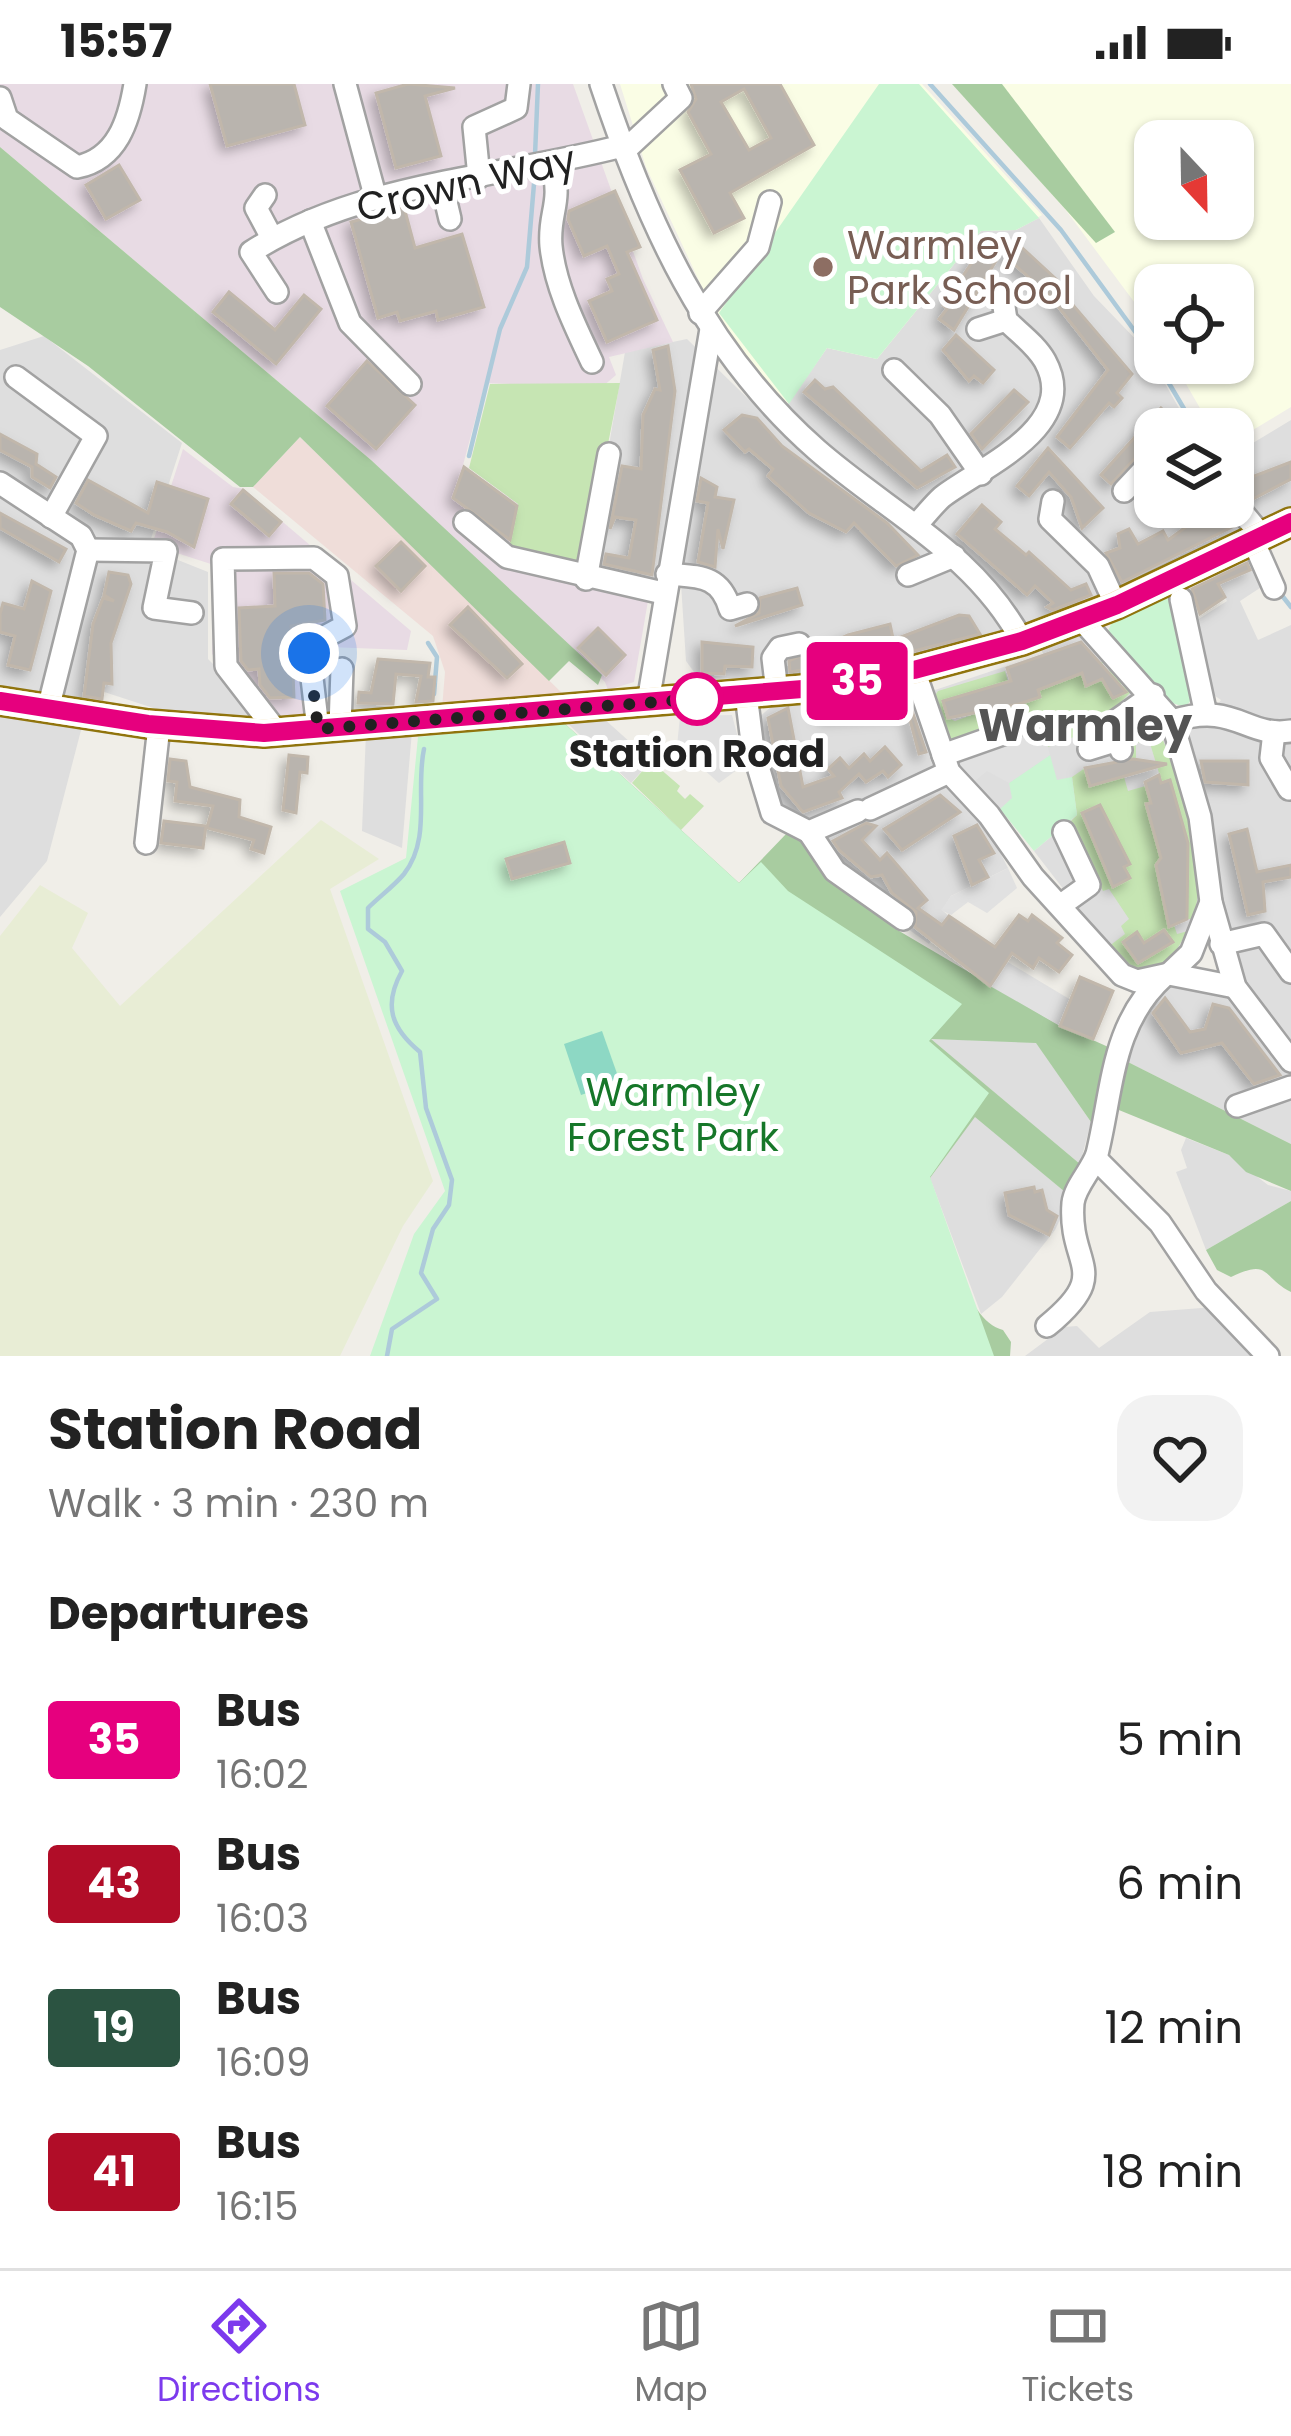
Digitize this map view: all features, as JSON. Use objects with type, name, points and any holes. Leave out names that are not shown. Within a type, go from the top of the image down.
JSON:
[{"type":"main road","points":[[0,701],[159,726],[277,732],[777,692],[914,670],[1022,641],[1117,605],[1291,522]]},
{"type":"street","points":[[0,98],[7,119],[77,167],[99,163],[110,149],[129,121],[135,84]]},
{"type":"street","points":[[345,84],[376,199]]},
{"type":"street","points":[[479,176],[474,127],[516,108],[519,84]]},
{"type":"street","points":[[602,84],[652,226],[706,321],[776,411],[814,448],[954,556],[1003,605],[1022,641]]},
{"type":"street","points":[[623,149],[681,98],[674,84]]},
{"type":"street","name":"Crown Way","points":[[272,238],[376,199],[623,149]]},
{"type":"street","points":[[546,165],[561,196],[551,246],[569,314],[592,362]]},
{"type":"street","points":[[442,184],[450,219]]},
{"type":"street","points":[[648,703],[706,321],[758,247],[770,202]]},
{"type":"street","points":[[254,206],[272,238],[251,252],[277,292]]},
{"type":"street","name":"Crown Way","points":[[310,220],[350,323],[369,333],[410,384]]},
{"type":"street","points":[[916,525],[942,498],[1007,457],[1051,402],[1048,366],[1006,320],[1002,293]]},
{"type":"street","points":[[978,329],[1006,320]]},
{"type":"street","points":[[894,370],[940,415],[982,474]]},
{"type":"street","points":[[16,377],[97,436],[51,517]]},
{"type":"street","points":[[586,579],[608,454]]},
{"type":"street","points":[[1124,491],[1134,481]]},
{"type":"street","points":[[0,483],[81,536],[88,550],[48,709]]},
{"type":"street","points":[[1053,501],[1050,519],[1098,566],[1117,605]]},
{"type":"street","points":[[465,522],[507,557],[586,579],[665,583],[712,579],[725,592],[730,609],[747,604]]},
{"type":"street","points":[[1250,528],[1274,589]]},
{"type":"street","points":[[88,550],[166,551],[154,608],[192,614]]},
{"type":"street","points":[[908,575],[954,556]]},
{"type":"street","points":[[277,732],[226,666],[224,559],[314,558],[337,576],[345,626],[317,641],[309,653],[329,728]]},
{"type":"street","points":[[1181,599],[1205,710]]},
{"type":"street","points":[[1082,619],[1153,694],[1172,721],[1201,817],[1211,902],[1235,988],[1291,1060]]},
{"type":"street","points":[[777,692],[772,658],[780,648],[799,644]]},
{"type":"street","points":[[329,728],[342,669]]},
{"type":"street","points":[[914,670],[946,764],[1122,975],[1137,981],[1167,975],[1235,988]]},
{"type":"street","points":[[746,694],[764,794],[772,813],[809,832],[835,871],[903,919]]},
{"type":"street","points":[[1089,749],[1119,745],[1113,724],[1153,694]]},
{"type":"street","points":[[1172,721],[1205,710],[1282,732],[1271,758],[1289,789]]},
{"type":"street","points":[[146,843],[159,726]]},
{"type":"street","points":[[809,832],[866,808],[1011,730]]},
{"type":"street","points":[[1061,905],[1089,885],[1064,832]]},
{"type":"street","points":[[1130,1012],[1191,952],[1211,902]]},
{"type":"street","points":[[1221,944],[1264,934],[1291,972]]},
{"type":"street","points":[[1047,1326],[1071,1307],[1086,1281],[1073,1202],[1093,1164],[1130,1012],[1122,975]]},
{"type":"street","points":[[1237,1106],[1291,1087]]},
{"type":"street","points":[[1093,1164],[1160,1222],[1206,1291],[1268,1356]]},
{"type":"shaded area","points":[[0,84],[573,84],[643,279],[673,342],[609,357],[616,375],[601,388],[485,383],[463,465],[518,504],[508,552],[649,595],[634,682],[608,690],[605,682],[371,460],[0,147]]},
{"type":"shaded area","name":"Warmley Park School","points":[[620,84],[922,84],[1042,215],[1016,230],[981,231],[877,359],[827,348],[785,408],[715,315],[646,167]]},
{"type":"shaded area","points":[[953,84],[1291,84],[1291,407],[1254,429],[1254,408],[1200,408],[1186,384],[1254,384],[1254,264],[1134,264],[1134,302],[1065,209]]},
{"type":"shaded area","points":[[1039,218],[1094,296],[1134,338],[1134,384],[1165,384],[1179,408],[1134,408],[1134,528],[1254,528],[1153,577],[988,644],[805,677],[699,679],[686,661],[681,584],[588,567],[625,352],[687,339],[773,423],[827,347],[981,230],[1016,230]]},
{"type":"shaded area","points":[[44,336],[182,443],[148,548],[208,572],[208,659],[249,700],[248,723],[181,717],[92,688],[47,861],[0,917],[0,350]]},
{"type":"shaded area","points":[[1291,420],[1291,510],[1254,528],[1254,442]]},
{"type":"shaded area","points":[[300,437],[562,698],[442,709],[445,672],[433,636],[253,487]]},
{"type":"shaded area","points":[[183,449],[233,487],[244,489],[411,631],[407,650],[329,647],[322,717],[252,725],[251,697],[212,654],[214,565],[152,545]]},
{"type":"shaded area","points":[[1247,554],[1263,586],[1240,601],[1258,640],[1291,625],[1291,1144],[1124,1060],[1142,1001],[1160,984],[1248,991],[1226,934],[1201,893],[1177,952],[1118,960],[1034,851],[1077,815],[1057,781],[1046,782],[985,823],[1008,868],[951,896],[942,910],[949,916],[929,944],[901,924],[774,797],[758,718],[771,707],[912,681],[917,696],[1043,654],[1040,645],[1077,631],[1090,638],[1153,712],[1161,730],[1207,718],[1221,700],[1202,687],[1194,622],[1227,601],[1212,568]]},
{"type":"shaded area","points":[[1038,712],[1050,755],[1009,783],[987,771],[975,781],[948,761],[941,743],[959,737],[961,743]]},
{"type":"shaded area","points":[[732,715],[745,764],[719,783],[677,746],[680,716]]},
{"type":"shaded area","points":[[602,717],[651,761],[631,783],[563,719]]},
{"type":"shaded area","points":[[412,731],[402,848],[362,831],[366,732]]},
{"type":"shaded area","points":[[321,820],[379,859],[330,889],[433,1181],[403,1226],[340,1356],[0,1356],[0,936],[40,885],[88,913],[72,948],[120,1006]]},
{"type":"shaded area","points":[[1008,868],[1017,888],[987,913],[968,902],[951,915],[941,910],[951,896]]},
{"type":"shaded area","points":[[1006,961],[1071,1000],[1060,1026],[990,986]]},
{"type":"shaded area","points":[[930,1039],[1036,1042],[1091,1122],[1080,1164]]},
{"type":"shaded area","points":[[975,1116],[1071,1197],[1055,1230],[1002,1297],[981,1314],[930,1178]]},
{"type":"shaded area","points":[[1186,1138],[1229,1155],[1268,1185],[1291,1191],[1291,1201],[1206,1250],[1176,1172],[1187,1168],[1181,1150]]},
{"type":"shaded area","points":[[1214,1307],[1263,1356],[1025,1356],[1064,1327],[1077,1326],[1099,1348],[1150,1312]]},
{"type":"green space","points":[[879,84],[919,84],[1039,218],[1016,230],[981,231],[877,359],[827,348],[789,404],[719,313]]},
{"type":"green space","points":[[952,84],[1002,84],[1115,232],[1096,243]]},
{"type":"green space","points":[[0,147],[371,460],[602,675],[598,685],[569,661],[549,681],[300,437],[253,487],[240,487],[88,366],[0,307]]},
{"type":"green space","points":[[620,383],[584,566],[508,552],[518,504],[469,468],[490,384]]},
{"type":"green space","points":[[1175,595],[1194,697],[1185,707],[1172,703],[1108,631],[1114,618]]},
{"type":"green space","points":[[1104,661],[1098,671],[1107,690],[1126,692],[1122,684],[1116,685],[1107,666],[1111,665],[1134,689],[1094,729],[1048,747],[1038,713],[961,744],[946,741],[931,701],[938,691],[1005,671],[1008,682],[944,700],[948,718],[955,721],[1014,700],[1016,705],[1034,699],[1022,666],[1054,684]]},
{"type":"green space","points":[[1151,713],[1190,813],[1199,867],[1193,919],[1188,919],[1186,851],[1161,858],[1166,917],[1171,916],[1177,934],[1188,931],[1169,962],[1140,971],[1124,965],[1108,947],[1125,934],[1121,926],[1129,919],[1109,889],[1103,891],[1070,822],[1077,815],[1072,777],[1085,768],[1091,786],[1124,777],[1128,791],[1156,783],[1159,773],[1149,740],[1136,743],[1136,760],[1128,761],[1121,729]],"holes":[[[1170,780],[1189,842],[1160,852],[1149,815],[1161,811],[1148,810],[1146,805],[1158,801],[1147,787]],[[1099,804],[1130,863],[1124,867],[1129,878],[1114,886],[1082,812]]]},
{"type":"green space","points":[[563,722],[739,883],[787,833],[804,838],[815,864],[894,928],[1057,1024],[1115,1050],[1091,1122],[1036,1043],[931,1039],[1080,1164],[1071,1197],[975,1117],[930,1178],[965,1288],[976,1308],[1011,1342],[1010,1356],[937,1356]]},
{"type":"green space","name":"Warmley Forest Park","points":[[563,722],[739,883],[761,862],[788,891],[962,1004],[929,1041],[989,1093],[930,1177],[994,1356],[370,1356],[414,1234],[445,1191],[340,891],[406,858],[418,737]]},
{"type":"green space","points":[[1050,755],[1057,780],[1072,777],[1077,815],[1034,851],[1000,809],[1012,798],[1009,783]]},
{"type":"green space","points":[[651,761],[680,786],[677,791],[685,799],[690,794],[704,806],[681,830],[632,783]]},
{"type":"green space","points":[[602,1031],[620,1082],[581,1095],[564,1044]]},
{"type":"green space","points":[[1124,1060],[1291,1144],[1291,1191],[1246,1172],[1229,1155],[1114,1108]]},
{"type":"green space","points":[[1291,1201],[1291,1292],[1260,1269],[1231,1277],[1217,1270],[1206,1250]]},
{"type":"building","points":[[210,84],[294,84],[305,125],[227,146]]},
{"type":"building","points":[[408,84],[455,88],[425,96],[441,156],[396,168],[376,93]]},
{"type":"building","points":[[691,84],[780,84],[814,145],[730,193],[744,218],[714,233],[680,170],[711,154],[688,112],[696,99]],"holes":[[[744,89],[771,138],[749,150],[721,102]]]},
{"type":"building","points":[[119,165],[140,200],[106,219],[86,185]]},
{"type":"building","points":[[615,191],[640,247],[627,252],[657,320],[607,342],[589,301],[612,291],[607,279],[619,274],[607,246],[584,256],[568,219],[569,211]]},
{"type":"building","points":[[404,207],[415,248],[462,234],[484,307],[438,320],[436,311],[400,321],[397,312],[378,318],[351,222]]},
{"type":"building","points":[[1016,242],[1071,293],[1067,298],[1132,374],[1117,393],[1122,398],[1114,407],[1109,403],[1070,448],[1057,437],[1108,370],[1050,296],[1005,256]]},
{"type":"building","points":[[984,245],[999,256],[954,330],[939,319],[947,309],[943,305]]},
{"type":"building","points":[[229,292],[275,330],[304,295],[321,309],[276,364],[213,312]]},
{"type":"building","points":[[956,335],[994,370],[983,383],[974,376],[969,381],[943,350]]},
{"type":"building","points":[[668,346],[675,391],[652,575],[604,564],[606,554],[629,558],[636,520],[615,517],[610,529],[622,466],[641,469],[643,415],[655,389],[660,390],[653,350]]},
{"type":"building","points":[[367,361],[415,405],[376,449],[327,406]]},
{"type":"building","points":[[815,380],[825,389],[833,387],[921,471],[947,455],[955,467],[917,488],[804,392]]},
{"type":"building","points":[[1014,390],[1028,402],[982,449],[971,434]]},
{"type":"building","points":[[742,415],[757,418],[782,446],[887,523],[918,555],[896,566],[854,523],[846,532],[809,513],[768,476],[773,469],[749,449],[745,452],[724,430]]},
{"type":"building","points":[[0,434],[37,454],[36,464],[56,477],[50,488],[32,477],[32,467],[0,450]]},
{"type":"building","points":[[1134,438],[1134,459],[1111,484],[1101,475]]},
{"type":"building","points":[[1048,448],[1103,508],[1082,528],[1071,497],[1049,472],[1029,496],[1017,486]]},
{"type":"building","points":[[1291,462],[1291,479],[1254,498],[1254,476]]},
{"type":"building","points":[[464,467],[517,506],[510,540],[453,498]]},
{"type":"building","points":[[701,478],[717,487],[715,497],[734,500],[723,549],[718,529],[715,567],[698,562],[708,503],[697,501]]},
{"type":"building","points":[[88,480],[148,513],[157,482],[208,499],[194,547],[167,532],[136,523],[131,531],[94,515],[76,503]]},
{"type":"building","points":[[243,490],[281,522],[269,536],[231,504]]},
{"type":"building","points":[[982,505],[1001,522],[995,529],[1026,555],[1029,552],[1071,590],[1086,584],[1091,595],[1053,610],[1047,607],[1053,603],[1035,586],[1027,595],[957,534]]},
{"type":"building","points":[[0,513],[66,549],[59,562],[0,528]]},
{"type":"building","points":[[1185,528],[1230,528],[1122,582],[1106,553],[1120,548],[1118,534],[1129,529],[1138,544],[1163,531],[1168,540]]},
{"type":"building","points":[[401,542],[425,566],[401,591],[376,566]]},
{"type":"building","points":[[1247,563],[1250,570],[1218,584],[1225,597],[1200,614],[1192,589]]},
{"type":"building","points":[[109,572],[128,575],[131,584],[111,643],[112,684],[104,683],[102,699],[84,696],[93,624],[103,598],[114,601],[104,595]]},
{"type":"building","points":[[274,573],[309,573],[323,584],[325,620],[291,626],[294,697],[270,698],[260,685],[259,669],[248,670],[241,661],[239,608],[275,606]]},
{"type":"building","points":[[32,581],[51,591],[30,670],[8,665],[15,636],[0,632],[0,614],[3,603],[24,609]]},
{"type":"building","points":[[797,588],[802,605],[735,626],[759,613],[760,598]]},
{"type":"building","points":[[468,607],[522,664],[507,678],[450,625]]},
{"type":"building","points":[[959,615],[969,616],[980,634],[910,652],[790,672],[789,661],[848,635],[890,624],[893,638],[901,637]]},
{"type":"building","points":[[598,628],[625,655],[606,675],[578,648]]},
{"type":"building","points":[[702,642],[753,647],[752,667],[725,666],[724,674],[702,673]]},
{"type":"building","points":[[1081,642],[1126,692],[1113,698],[1102,679],[1086,686],[1082,673],[1038,690],[1040,697],[948,718],[943,701],[1011,681],[1007,668]]},
{"type":"building","points":[[378,659],[430,663],[428,677],[435,677],[433,701],[416,702],[421,676],[396,674],[393,704],[358,703],[359,692],[371,693]]},
{"type":"building","points":[[905,690],[926,752],[919,754],[908,712],[825,717],[823,705]]},
{"type":"building","points":[[788,708],[803,787],[834,776],[828,769],[840,758],[849,768],[864,754],[870,761],[885,747],[901,765],[888,777],[883,771],[866,782],[859,774],[839,792],[842,798],[803,812],[781,786],[768,718]]},
{"type":"building","points":[[289,755],[308,757],[307,773],[300,772],[296,813],[283,810]]},
{"type":"building","points":[[170,759],[186,761],[190,787],[240,800],[239,817],[271,827],[264,853],[251,849],[254,840],[207,828],[213,806],[175,801],[177,782],[168,781]]},
{"type":"building","points":[[1133,759],[1167,764],[1090,786],[1085,768]]},
{"type":"building","points":[[1201,761],[1248,761],[1248,785],[1205,782]]},
{"type":"building","points":[[1159,775],[1161,783],[1170,780],[1188,843],[1187,919],[1169,927],[1156,865],[1161,858],[1146,804],[1151,803],[1145,782]]},
{"type":"building","points":[[940,795],[960,812],[902,850],[884,829]]},
{"type":"building","points":[[1100,805],[1130,864],[1124,867],[1130,878],[1113,887],[1082,813]]},
{"type":"building","points":[[164,821],[206,826],[203,848],[161,843]]},
{"type":"building","points":[[866,823],[876,826],[862,840],[880,860],[887,853],[927,900],[918,908],[942,925],[949,916],[995,947],[1019,915],[1028,921],[1032,915],[1062,938],[1057,943],[1072,955],[1059,972],[1039,958],[1033,968],[1012,953],[990,986],[915,927],[916,912],[892,893],[882,875],[871,877],[840,851],[833,841]]},
{"type":"building","points":[[977,825],[994,853],[979,860],[988,877],[972,885],[954,836]]},
{"type":"building","points":[[1247,829],[1257,872],[1291,865],[1291,877],[1263,882],[1265,911],[1248,915],[1229,834]]},
{"type":"building","points":[[564,842],[570,863],[512,879],[506,859]]},
{"type":"building","points":[[1164,930],[1173,942],[1138,963],[1123,942],[1137,932],[1144,943]]},
{"type":"building","points":[[1080,977],[1113,991],[1093,1039],[1060,1026]]},
{"type":"building","points":[[1165,998],[1190,1032],[1205,1029],[1213,1004],[1229,1008],[1280,1075],[1254,1084],[1222,1043],[1181,1053],[1153,1013]]},
{"type":"building","points":[[1034,1187],[1035,1192],[1042,1190],[1047,1210],[1057,1216],[1049,1235],[1009,1215],[1005,1193]]},
{"type":"waterway","points":[[535,155],[538,84]]},
{"type":"waterway","points":[[930,84],[1061,230],[1134,330]]},
{"type":"waterway","points":[[469,456],[500,329],[527,267],[535,172]]},
{"type":"waterway","points":[[1169,384],[1184,408]]},
{"type":"waterway","points":[[1280,593],[1291,607]]},
{"type":"waterway","points":[[428,643],[437,657],[434,694]]},
{"type":"waterway","points":[[387,1356],[392,1329],[437,1299],[421,1273],[433,1229],[449,1205],[452,1180],[426,1108],[420,1052],[402,1034],[393,1015],[393,995],[402,971],[385,942],[368,929],[368,908],[404,874],[418,845],[424,749]]},
{"type":"bus line","name":"35","points":[[0,701],[148,724],[264,733],[815,688],[914,670],[1022,641],[1117,605],[1291,522]]},
{"type":"place","name":"Warmley Park School","points":[[823,267]]},
{"type":"place","name":"Station Road","points":[[697,699]]},
{"type":"district","name":"Warmley","points":[[1085,725]]},
{"type":"route","points":[[309,653],[318,729],[706,698],[697,699]]}]
